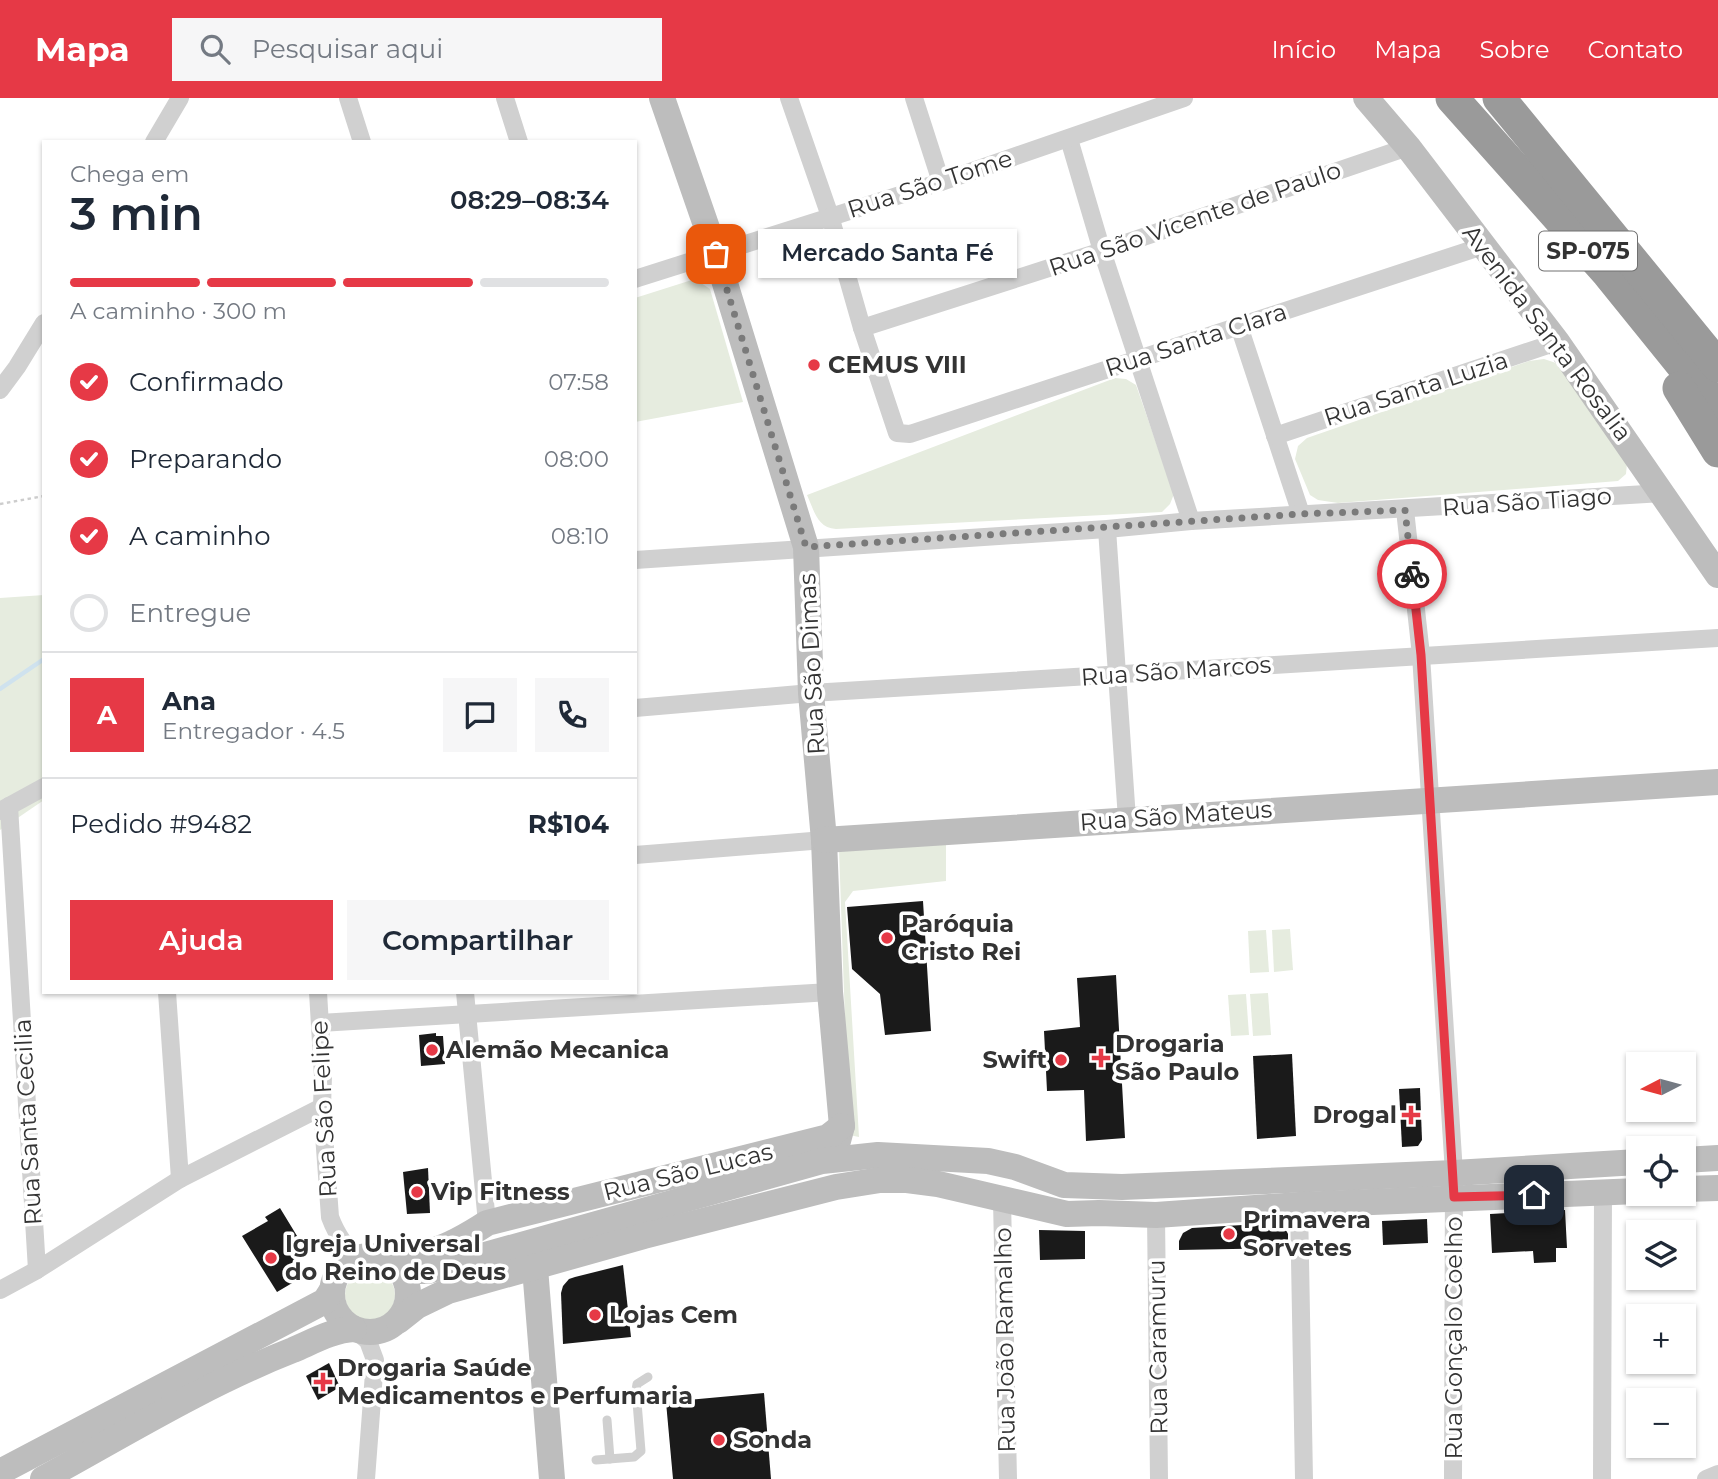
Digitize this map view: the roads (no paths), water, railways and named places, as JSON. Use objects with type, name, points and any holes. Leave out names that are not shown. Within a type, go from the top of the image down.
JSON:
[{"type":"highway","name":"SP-075","points":[[1452,98],[1718,366]]},
{"type":"highway","name":"SP-075","points":[[1499,98],[1718,409]]},
{"type":"highway","points":[[1618,264],[1718,346]]},
{"type":"highway","points":[[1618,264],[1718,451]]},
{"type":"main road","name":"Rua São Dimas","points":[[662,98],[716,254],[806,547],[811,693],[824,840],[830,992],[842,1126]]},
{"type":"main road","name":"Avenida Santa Rosalia","points":[[1366,98],[1408,146],[1557,342],[1718,575]]},
{"type":"main road","name":"Rua São Mateus","points":[[824,840],[1718,782]]},
{"type":"main road","points":[[842,1126],[853,1144],[868,1153],[988,1161],[1015,1167],[1064,1185]]},
{"type":"main road","points":[[824,1160],[838,1141],[842,1126]]},
{"type":"main road","name":"Rua São Lucas","points":[[374,1259],[438,1251],[487,1223],[666,1176],[828,1138],[842,1126]]},
{"type":"main road","points":[[0,1472],[325,1301],[342,1268],[374,1259],[422,1272],[824,1160],[878,1155]]},
{"type":"main road","points":[[1696,1159],[1718,1158]]},
{"type":"main road","points":[[332,1290],[337,1313],[344,1322],[365,1333],[377,1332],[388,1328],[417,1306],[448,1291],[836,1186],[869,1182],[907,1180],[1067,1214],[1156,1215],[1299,1205],[1626,1164]]},
{"type":"main road","points":[[1002,1200],[1008,1183],[1016,1179],[1064,1185],[1454,1185],[1626,1191]]},
{"type":"main road","points":[[1099,1213],[1114,1208],[1156,1203],[1156,1195],[1149,1186]]},
{"type":"main road","points":[[1696,1189],[1718,1188]]},
{"type":"main road","points":[[507,1248],[523,1250],[535,1268],[552,1479]]},
{"type":"main road","points":[[374,1259],[405,1278],[408,1288],[407,1304],[398,1321]]},
{"type":"main road","points":[[43,1479],[207,1389],[270,1359],[330,1335],[354,1329]]},
{"type":"street","points":[[154,140],[180,98]]},
{"type":"street","points":[[348,98],[361,140]]},
{"type":"street","points":[[505,98],[518,140]]},
{"type":"street","points":[[789,98],[830,216],[862,328]]},
{"type":"street","points":[[914,98],[941,183]]},
{"type":"street","name":"Rua São Tome","points":[[637,278],[941,183],[1185,98]]},
{"type":"street","points":[[1069,139],[1102,251],[1191,521]]},
{"type":"street","name":"Rua São Vicente de Paulo","points":[[862,328],[1102,251],[1408,146]]},
{"type":"street","name":"Rua Santa Clara","points":[[862,328],[897,433],[910,434],[1483,246]]},
{"type":"street","points":[[0,390],[42,326]]},
{"type":"street","points":[[1238,326],[1301,514]]},
{"type":"street","name":"Rua Santa Luzia","points":[[1275,436],[1557,342]]},
{"type":"street","points":[[0,359],[17,367]]},
{"type":"street","name":"Rua São Tiago","points":[[637,559],[1107,529],[1191,521],[1663,493]]},
{"type":"street","name":"Rua Gonçalo Coelho","points":[[1405,510],[1421,655],[1454,1185],[1453,1479]]},
{"type":"street","points":[[1107,529],[1127,819]]},
{"type":"street","name":"Rua São Marcos","points":[[637,708],[811,693],[1718,638]]},
{"type":"street","points":[[4,809],[42,788]]},
{"type":"street","name":"Rua Santa Cecilia","points":[[4,809],[37,1270]]},
{"type":"street","name":"Rua São Mateus","points":[[637,855],[824,840]]},
{"type":"street","points":[[320,1023],[830,992]]},
{"type":"street","points":[[167,994],[180,1179]]},
{"type":"street","name":"Rua São Felipe","points":[[318,994],[322,1107],[330,1217],[344,1244],[374,1259]]},
{"type":"street","points":[[465,994],[487,1223]]},
{"type":"street","points":[[0,1290],[37,1270],[180,1179],[322,1107]]},
{"type":"street","points":[[1602,1479],[1603,1192]]},
{"type":"street","name":"Rua João Ramalho","points":[[1002,1200],[1008,1479]]},
{"type":"street","points":[[1299,1205],[1304,1479]]},
{"type":"street","name":"Rua Caramuru","points":[[1156,1215],[1159,1479]]},
{"type":"street","points":[[354,1329],[368,1341],[375,1360],[366,1479]]},
{"type":"street","points":[[1706,1479],[1718,1474]]},
{"type":"lane","points":[[596,1460],[634,1457],[641,1451],[636,1390],[637,1384],[648,1377]]},
{"type":"lane","points":[[607,1420],[610,1459]]},
{"type":"waterway","points":[[0,689],[42,660]]},
{"type":"place","name":"Mercado Santa Fé","points":[[716,254]]},
{"type":"place","name":"CEMUS VIII","points":[[814,365]]},
{"type":"place","name":"Paróquia Cristo Rei","points":[[887,938]]},
{"type":"place","name":"Alemão Mecanica","points":[[432,1050]]},
{"type":"place","name":"Drogaria São Paulo","points":[[1101,1058]]},
{"type":"place","name":"Swift","points":[[1061,1060]]},
{"type":"place","name":"Drogal","points":[[1411,1115]]},
{"type":"place","name":"Vip Fitness","points":[[417,1192]]},
{"type":"place","name":"Primavera Sorvetes","points":[[1229,1234]]},
{"type":"place","name":"Igreja Universal do Reino de Deus","points":[[271,1258]]},
{"type":"place","name":"Lojas Cem","points":[[595,1315]]},
{"type":"place","name":"Drogaria Saúde Medicamentos e Perfumaria","points":[[323,1382]]},
{"type":"place","name":"Sonda","points":[[719,1440]]}]
